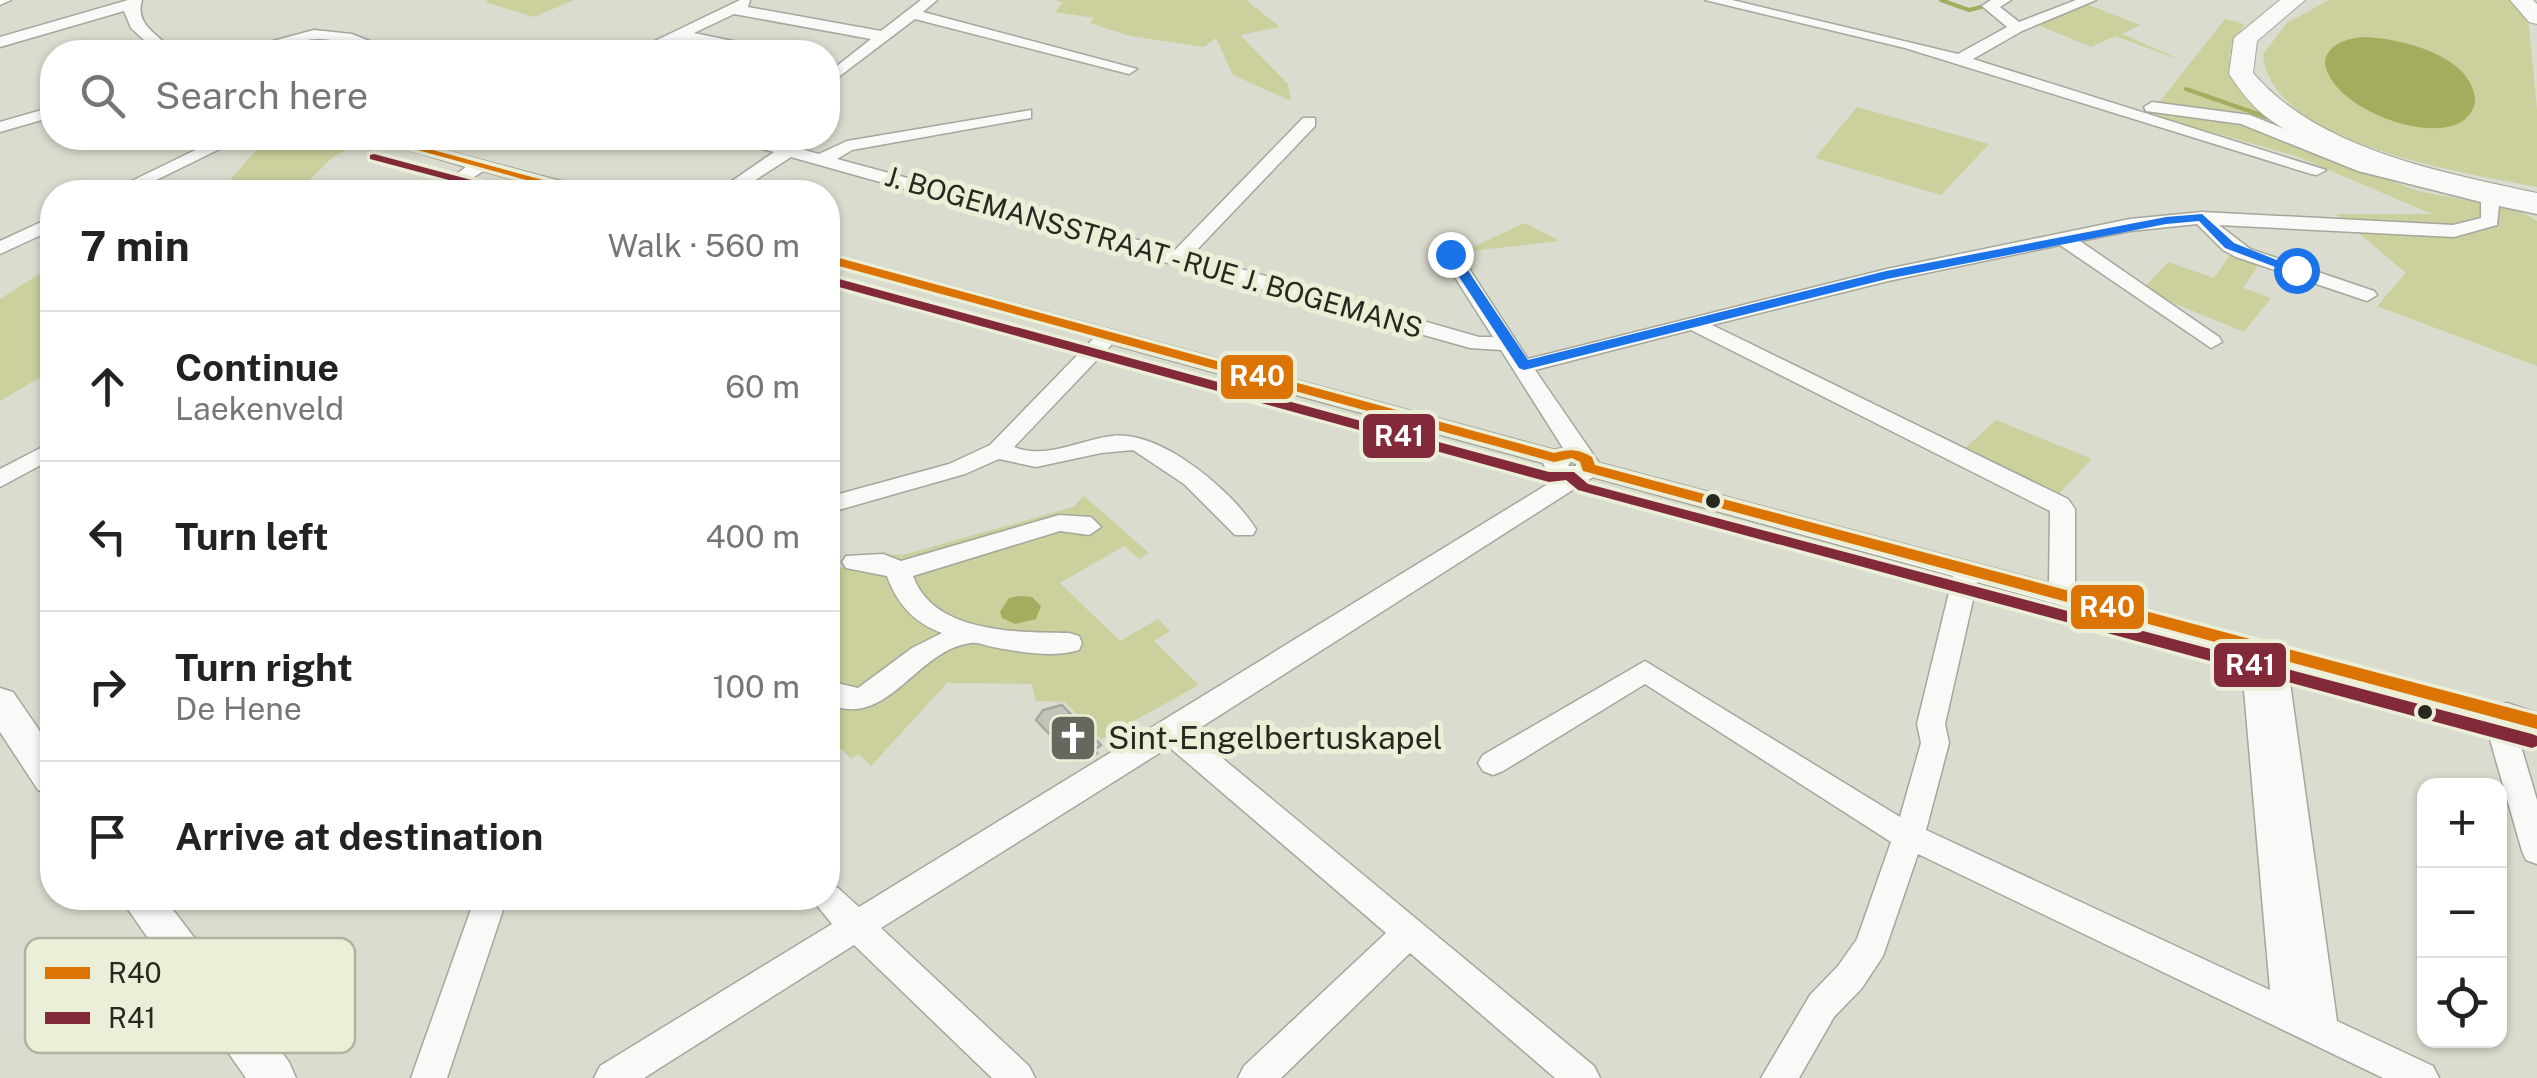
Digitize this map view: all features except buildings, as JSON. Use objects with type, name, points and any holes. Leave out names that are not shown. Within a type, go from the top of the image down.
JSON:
[{"type":"highway","points":[[2294,0],[2252,28],[2238,48],[2243,77],[2262,99],[2312,133],[2364,156],[2529,199]]},
{"type":"highway","points":[[2317,0],[2278,22],[2256,49],[2254,58],[2260,78],[2278,100],[2314,124],[2374,151],[2529,199]]},
{"type":"highway","points":[[2521,0],[2537,17]]},
{"type":"main road","points":[[0,702],[40,762]]},
{"type":"main road","points":[[149,910],[170,938]]},
{"type":"main road","points":[[255,1053],[273,1078]]},
{"type":"street","points":[[670,40],[749,0]]},
{"type":"street","points":[[840,65],[930,0]]},
{"type":"street","points":[[1712,0],[1872,34],[2317,170]]},
{"type":"street","points":[[2004,0],[1989,7],[2017,28]]},
{"type":"street","points":[[1960,59],[2017,28],[2089,0]]},
{"type":"street","points":[[0,42],[134,2]]},
{"type":"street","points":[[134,2],[130,13],[136,25],[153,40]]},
{"type":"street","points":[[734,8],[882,36]]},
{"type":"street","points":[[912,14],[1129,68]]},
{"type":"street","points":[[290,40],[323,32],[356,40]]},
{"type":"street","points":[[682,35],[706,40]]},
{"type":"street","points":[[2114,106],[2177,108],[2244,119],[2364,167],[2490,198],[2529,199]]},
{"type":"street","points":[[840,150],[1026,114]]},
{"type":"street","points":[[0,127],[40,115]]},
{"type":"street","points":[[1179,257],[1309,122]]},
{"type":"street","points":[[144,180],[208,150]]},
{"type":"street","points":[[424,150],[536,180]]},
{"type":"street","points":[[731,180],[746,150]]},
{"type":"street","points":[[744,180],[790,150]]},
{"type":"street","name":"J. BOGEMANSSTRAAT - RUE J. BOGEMANS","points":[[790,150],[1478,343],[1510,344]]},
{"type":"street","points":[[823,159],[840,150]]},
{"type":"street","points":[[458,180],[480,165]]},
{"type":"street","points":[[1524,366],[1886,275],[2130,225],[2202,218],[2454,231],[2490,222],[2490,198]]},
{"type":"street","points":[[2202,218],[2230,246],[2243,252],[2367,294]]},
{"type":"street","points":[[0,248],[40,229]]},
{"type":"street","points":[[2064,239],[2211,342]]},
{"type":"street","points":[[612,1078],[1172,733],[1557,492],[1570,480],[1576,450],[1450,254]]},
{"type":"street","points":[[840,262],[2519,720],[2537,851]]},
{"type":"street","points":[[1692,324],[2059,505],[2063,509],[2062,595]]},
{"type":"street","points":[[840,502],[958,469],[998,450],[1108,336]]},
{"type":"street","points":[[998,450],[1044,462],[1112,444],[1148,446],[1244,528]]},
{"type":"street","points":[[0,479],[40,456]]},
{"type":"street","points":[[855,562],[884,563],[898,571],[1059,523],[1082,522],[1088,527]]},
{"type":"street","points":[[1778,1078],[1822,1006],[1872,946],[1900,858],[1911,837],[1935,743],[1931,724],[1967,569]]},
{"type":"street","points":[[898,571],[901,588],[915,603],[966,634],[1025,643],[1069,643]]},
{"type":"street","points":[[840,697],[877,694],[918,657],[966,634]]},
{"type":"street","points":[[2263,650],[2289,1016]]},
{"type":"street","points":[[2263,650],[2321,1031]]},
{"type":"street","points":[[1492,763],[1645,671],[1884,824],[2421,1078]]},
{"type":"street","points":[[1172,733],[1582,1078]]},
{"type":"street","points":[[430,1078],[487,910]]},
{"type":"street","points":[[838,910],[1017,1078]]},
{"type":"street","points":[[1256,1078],[1408,934]]},
{"type":"shaded area","points":[[574,0],[534,17],[485,2]]},
{"type":"shaded area","points":[[1053,0],[1246,0],[1280,27],[1240,35],[1288,84],[1291,101],[1233,75],[1216,38],[1204,47],[1130,36],[1090,23],[1094,18],[1055,12],[1063,2]]},
{"type":"shaded area","points":[[2329,0],[2514,0],[2528,18],[2537,109],[2537,187],[2421,163],[2376,149],[2334,132],[2299,111],[2274,85],[2263,54],[2287,23]]},
{"type":"shaded area","points":[[2086,4],[2140,25],[2122,34],[2186,62],[2115,36],[2091,47],[2036,24]]},
{"type":"shaded area","points":[[2225,19],[2244,24],[2229,56],[2234,74],[2270,112],[2247,117],[2157,105]]},
{"type":"shaded area","points":[[2363,37],[2428,50],[2458,68],[2474,93],[2475,104],[2470,114],[2448,127],[2428,128],[2406,125],[2361,106],[2330,78],[2325,61],[2335,46]]},
{"type":"shaded area","points":[[1857,107],[1989,144],[1941,195],[1815,158]]},
{"type":"shaded area","points":[[2144,113],[2195,117],[2256,129],[2418,191],[2518,210],[2537,221],[2537,366],[2377,306],[2406,273],[2336,214],[2432,214],[2296,156]]},
{"type":"shaded area","points":[[256,150],[347,150],[333,157],[309,180],[230,180]]},
{"type":"shaded area","points":[[1525,223],[1559,241],[1462,252]]},
{"type":"shaded area","points":[[2230,255],[2258,265],[2243,288],[2271,298],[2244,332],[2142,290],[2168,262],[2214,278]]},
{"type":"shaded area","points":[[40,274],[40,377],[0,401],[0,299]]},
{"type":"shaded area","points":[[1996,420],[2092,459],[2059,494],[1964,449]]},
{"type":"shaded area","points":[[1084,496],[1149,553],[1139,559],[1124,546],[1060,583],[1120,641],[1158,619],[1170,631],[1154,641],[1199,685],[1101,739],[1065,702],[1036,701],[1032,684],[947,683],[871,766],[858,754],[851,759],[840,748],[840,568],[867,557],[907,554],[1073,507]]},
{"type":"shaded area","points":[[1032,597],[1041,606],[1036,619],[1015,624],[1002,618],[1000,612],[1009,598]]},
{"type":"waterway","points":[[1941,0],[1969,10],[1981,7]]},
{"type":"waterway","points":[[2186,89],[2275,120]]},
{"type":"transit line","name":"R40","points":[[424,150],[536,180]]},
{"type":"transit line","name":"R41","points":[[374,157],[460,180]]},
{"type":"transit line","name":"R40","points":[[840,262],[1554,458],[1574,453],[1587,460],[1588,468],[2537,722]]},
{"type":"transit line","name":"R41","points":[[840,283],[1549,477],[1569,475],[1583,487],[2532,741]]},
{"type":"place","name":"Sint-Engelbertuskapel","points":[[1073,738]]},
{"type":"route","points":[[1450,254],[1524,366],[1886,275],[2166,220],[2202,218],[2230,246],[2296,270]]}]
